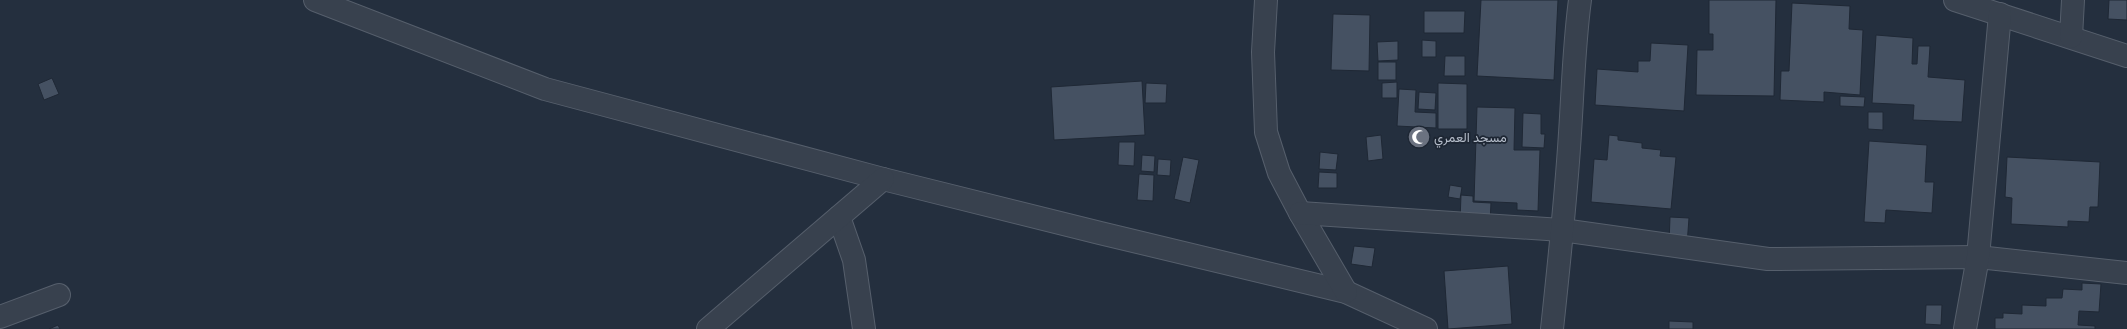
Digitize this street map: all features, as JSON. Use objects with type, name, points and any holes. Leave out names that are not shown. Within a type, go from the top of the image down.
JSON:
[{"type":"street","points":[[315,0],[545,89],[883,178],[1100,233],[1346,292],[1426,329]]},
{"type":"street","points":[[1266,0],[1263,52],[1266,132],[1279,173],[1300,213],[1346,292]]},
{"type":"street","points":[[1552,329],[1570,132],[1575,38],[1580,0]]},
{"type":"street","points":[[1955,0],[2127,56]]},
{"type":"street","points":[[2071,37],[2073,0]]},
{"type":"street","points":[[1965,329],[1978,257],[2000,14]]},
{"type":"street","points":[[708,329],[883,178]]},
{"type":"street","points":[[1300,213],[1562,230],[1768,259],[1978,257],[2127,273]]},
{"type":"street","points":[[839,217],[854,260],[864,329]]},
{"type":"street","points":[[0,317],[59,295]]},
{"type":"building","points":[[1481,0],[1558,0],[1554,80],[1477,76]]},
{"type":"building","points":[[1709,0],[1776,0],[1774,96],[1696,95],[1697,50],[1713,50],[1713,34],[1709,34]]},
{"type":"building","points":[[2109,0],[2127,0],[2127,20],[2108,19]]},
{"type":"building","points":[[1792,3],[1850,6],[1849,29],[1863,30],[1860,95],[1824,92],[1824,102],[1780,100],[1781,71],[1789,71]]},
{"type":"building","points":[[1424,11],[1465,11],[1464,33],[1424,33]]},
{"type":"building","points":[[1333,14],[1370,15],[1369,71],[1331,70]]},
{"type":"building","points":[[1876,35],[1913,38],[1912,64],[1917,64],[1918,46],[1930,46],[1928,77],[1965,80],[1962,122],[1913,120],[1914,105],[1872,103]]},
{"type":"building","points":[[1422,40],[1436,41],[1436,57],[1422,57]]},
{"type":"building","points":[[1398,41],[1398,60],[1378,61],[1377,42]]},
{"type":"building","points":[[1651,43],[1688,45],[1684,111],[1595,105],[1597,69],[1638,72],[1638,61],[1650,61]]},
{"type":"building","points":[[1445,56],[1465,56],[1465,76],[1444,76]]},
{"type":"building","points":[[1378,62],[1396,62],[1396,80],[1378,80]]},
{"type":"building","points":[[52,78],[59,94],[44,100],[38,84]]},
{"type":"building","points":[[1142,81],[1145,135],[1054,140],[1051,87]]},
{"type":"building","points":[[1397,82],[1397,98],[1382,98],[1382,83]]},
{"type":"building","points":[[1146,83],[1167,84],[1166,103],[1145,103]]},
{"type":"building","points":[[1438,83],[1467,84],[1467,129],[1438,129]]},
{"type":"building","points":[[1399,89],[1416,90],[1415,112],[1436,113],[1436,128],[1397,126]]},
{"type":"building","points":[[1419,92],[1436,93],[1435,110],[1418,109]]},
{"type":"building","points":[[1840,96],[1865,97],[1864,107],[1840,106]]},
{"type":"building","points":[[1477,107],[1515,108],[1514,150],[1540,150],[1538,211],[1517,210],[1517,203],[1474,201]]},
{"type":"building","points":[[1868,112],[1883,112],[1883,130],[1868,129]]},
{"type":"building","points":[[1523,113],[1541,114],[1541,134],[1545,134],[1544,148],[1522,147]]},
{"type":"building","points":[[1381,135],[1383,159],[1368,161],[1366,137]]},
{"type":"building","points":[[1609,135],[1618,136],[1618,140],[1642,143],[1642,148],[1661,150],[1660,156],[1676,157],[1671,209],[1591,202],[1594,159],[1607,160]]},
{"type":"building","points":[[1869,141],[1927,145],[1925,182],[1934,182],[1932,213],[1886,210],[1885,223],[1864,222]]},
{"type":"building","points":[[1119,142],[1135,142],[1134,166],[1118,165]]},
{"type":"building","points":[[1320,152],[1338,154],[1336,170],[1319,169]]},
{"type":"building","points":[[1142,155],[1155,156],[1154,172],[1141,171]]},
{"type":"building","points":[[1183,157],[1199,160],[1190,203],[1174,199]]},
{"type":"building","points":[[2007,157],[2100,162],[2098,207],[2090,207],[2089,222],[2068,221],[2068,227],[2011,224],[2012,198],[2005,197]]},
{"type":"building","points":[[1158,159],[1171,160],[1170,176],[1157,175]]},
{"type":"building","points":[[1319,172],[1337,173],[1337,188],[1318,188]]},
{"type":"building","points":[[1139,174],[1154,175],[1153,201],[1137,200]]},
{"type":"building","points":[[1450,185],[1462,187],[1460,199],[1448,197]]},
{"type":"building","points":[[1461,195],[1473,196],[1473,202],[1491,203],[1490,223],[1460,221]]},
{"type":"building","points":[[1670,217],[1689,218],[1687,245],[1669,244]]},
{"type":"building","points":[[1354,246],[1375,248],[1372,267],[1351,264]]},
{"type":"building","points":[[1508,266],[1512,324],[1448,329],[1444,271]]},
{"type":"building","points":[[2082,283],[2101,284],[2099,312],[2079,311],[2078,325],[2095,326],[2095,329],[1995,329],[1995,318],[2003,318],[2003,313],[2022,314],[2022,305],[2046,306],[2046,298],[2062,298],[2063,289],[2082,290]]},
{"type":"building","points":[[1926,305],[1942,305],[1941,325],[1925,324]]},
{"type":"building","points":[[1669,321],[1693,322],[1693,329],[1669,329]]},
{"type":"building","points":[[58,325],[60,329],[49,329]]},
{"type":"place","name":"مسجد العمري","points":[[1419,137]]}]
